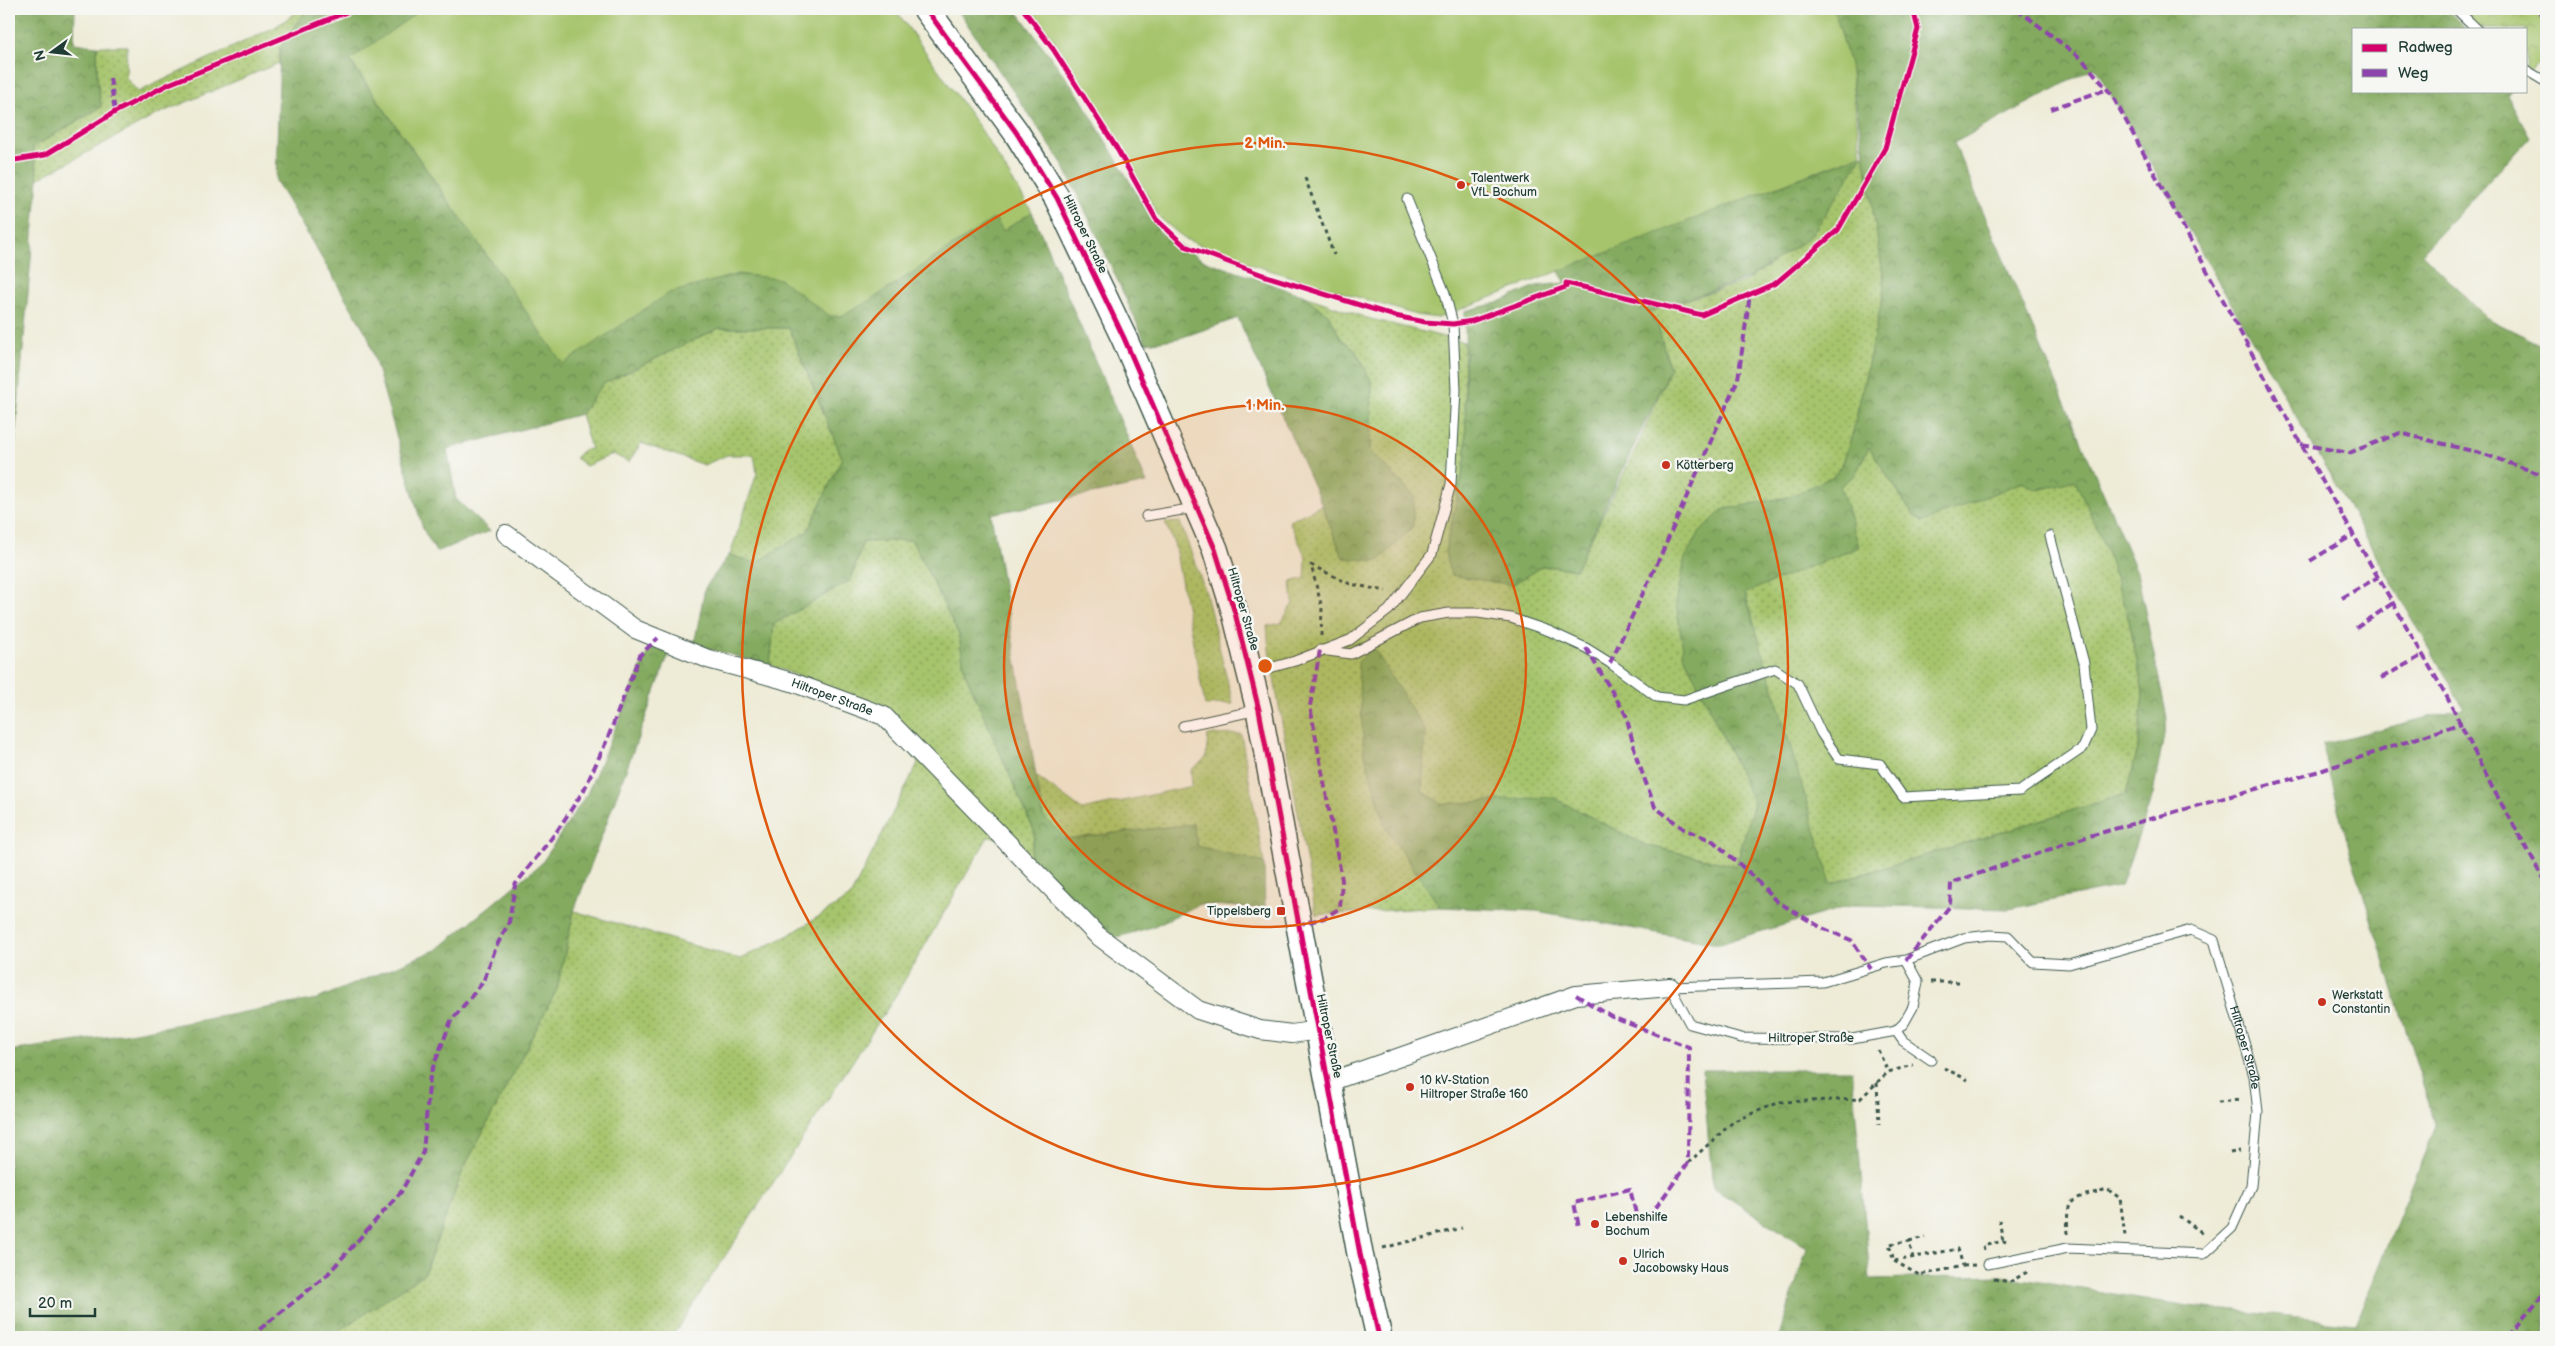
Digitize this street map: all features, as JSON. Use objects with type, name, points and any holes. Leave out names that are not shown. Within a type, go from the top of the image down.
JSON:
[{"type":"street","name":"Hiltroper Straße","points":[[926,9],[1016,132],[1057,198],[1124,338],[1218,558],[1251,673],[1360,1254],[1379,1337]]},
{"type":"street","name":"Hiltroper Straße","points":[[506,534],[635,629],[708,659],[792,682],[884,716],[1097,935],[1198,1010],[1260,1030],[1292,1034],[1317,1030]]},
{"type":"street","name":"Hiltroper Straße","points":[[1329,1082],[1576,995],[1670,986]]},
{"type":"lane","points":[[2456,9],[2476,28]]},
{"type":"lane","points":[[2528,71],[2546,82]]},
{"type":"lane","points":[[1251,673],[1295,661],[1350,640],[1389,610],[1432,554],[1451,484],[1456,390],[1453,324],[1445,293],[1407,199]]},
{"type":"lane","points":[[1146,516],[1198,508]]},
{"type":"lane","points":[[1320,650],[1351,654],[1420,618],[1449,613],[1478,613],[1511,618],[1549,631],[1586,648],[1656,697],[1684,700],[1775,669],[1798,684],[1821,733],[1838,759],[1880,764],[1903,797],[2020,791],[2083,748],[2092,730],[2084,663],[2050,536]]},
{"type":"lane","points":[[1183,726],[1258,710]]},
{"type":"lane","name":"Hiltroper Straße","points":[[1896,1031],[1852,1039],[1741,1038],[1690,1024],[1670,986],[1823,982],[1906,960],[1964,938],[1990,935],[2008,936],[2033,962],[2069,964],[2190,930],[2214,940],[2254,1076],[2258,1112],[2250,1186],[2232,1228],[2204,1254],[2068,1248],[1988,1264]]},
{"type":"lane","points":[[1906,960],[1918,982],[1913,1007],[1904,1023],[1896,1031],[1903,1041],[1931,1060]]},
{"type":"path","points":[[1305,178],[1334,255]]},
{"type":"path","points":[[1320,650],[1322,608],[1311,565],[1350,584],[1402,594]]},
{"type":"path","points":[[1918,982],[1962,982]]},
{"type":"path","points":[[1688,1163],[1734,1120],[1780,1102],[1860,1099],[1888,1072],[1872,1036]]},
{"type":"path","points":[[1877,1083],[1879,1124]]},
{"type":"path","points":[[2218,1102],[2257,1099]]},
{"type":"path","points":[[2068,1248],[2066,1211],[2072,1200],[2107,1189],[2120,1198],[2126,1235],[2109,1250]]},
{"type":"path","points":[[2179,1216],[2217,1242]]},
{"type":"path","points":[[1999,1220],[2003,1241]]},
{"type":"path","points":[[1360,1254],[1462,1228]]},
{"type":"path","points":[[1894,1261],[1958,1249],[1963,1266],[1919,1274],[1894,1261],[1889,1244],[1925,1237]]},
{"type":"path","points":[[1909,1241],[1913,1258]]},
{"type":"green space","points":[[9,9],[75,9],[74,43],[97,46],[97,78],[101,107],[33,147],[38,179],[9,508]]},
{"type":"green space","points":[[302,9],[307,9],[280,48],[279,63],[158,114],[38,179],[33,147],[101,107],[97,78],[97,46],[127,46],[126,78],[138,92],[275,27]]},
{"type":"green space","points":[[307,9],[422,9],[350,61],[563,364],[669,292],[737,275],[757,275],[780,279],[830,316],[841,316],[866,303],[995,218],[1003,230],[1032,212],[1147,483],[991,514],[1043,816],[1066,839],[1193,824],[1197,846],[1264,863],[1265,909],[1200,904],[1152,927],[1107,940],[1029,858],[1035,833],[965,673],[959,635],[912,540],[863,542],[851,580],[774,624],[770,665],[694,645],[705,588],[729,555],[756,563],[808,531],[842,458],[789,328],[719,328],[603,384],[581,414],[447,449],[456,499],[490,531],[436,552],[423,529],[368,336],[276,181],[280,48]]},
{"type":"green space","points":[[422,9],[895,9],[982,131],[1032,212],[1003,231],[995,218],[866,303],[841,316],[830,316],[780,279],[738,274],[669,293],[563,364],[350,60]]},
{"type":"green space","points":[[957,9],[1012,9],[1019,14],[1078,94],[1160,233],[1203,260],[1302,295],[1329,315],[1341,339],[1354,348],[1372,382],[1370,451],[1414,496],[1413,526],[1379,561],[1343,558],[1322,505],[1238,318],[1180,338],[1146,343],[1062,163]]},
{"type":"green space","name":"Talentwerk VfL Bochum","points":[[1030,9],[1834,9],[1850,65],[1861,154],[1438,318],[1416,315],[1240,261],[1185,239],[1159,217],[1120,145],[1058,45]]},
{"type":"green space","points":[[1834,9],[2446,9],[2466,28],[2352,28],[2352,92],[2510,92],[2507,95],[2530,137],[2422,253],[2487,318],[2546,347],[2546,1337],[1779,1337],[1807,1248],[1713,1188],[1702,1070],[1852,1070],[1870,1279],[2002,1276],[2188,1306],[2356,1324],[2436,1126],[2351,855],[2322,744],[2464,708],[2095,67],[1954,143],[2137,572],[2167,718],[2153,794],[2121,886],[2009,909],[1854,905],[1717,944],[1537,911],[1440,907],[1386,828],[1364,752],[1358,662],[1373,647],[1425,731],[1422,791],[1442,804],[1552,797],[1645,845],[1736,866],[1754,803],[1684,655],[1676,603],[1685,558],[1699,533],[1722,510],[1792,496],[1834,476],[1843,463],[1853,432],[1885,287],[1850,65]],"holes":[[[1869,447],[1913,515],[1923,522],[2022,482],[2038,490],[2075,480],[2107,551],[2129,620],[2143,692],[2138,749],[2126,794],[1831,884],[1745,593],[1859,547],[1840,486],[1855,475]]]},
{"type":"green space","points":[[2450,9],[2546,9],[2546,55],[2528,73],[2528,28],[2471,28]]},
{"type":"green space","points":[[1865,152],[1885,287],[1853,432],[1843,463],[1834,476],[1792,496],[1722,510],[1684,655],[1754,803],[1736,866],[1645,845],[1552,797],[1442,804],[1422,791],[1425,731],[1386,828],[1440,907],[1316,915],[1269,650],[1267,626],[1281,623],[1293,603],[1291,582],[1305,578],[1306,557],[1289,521],[1322,505],[1343,558],[1379,561],[1413,526],[1414,496],[1370,451],[1372,382],[1354,348],[1341,339],[1329,315],[1302,295],[1367,318],[1464,342],[1466,457],[1445,552],[1512,585],[1542,566],[1576,569],[1636,448],[1670,369],[1658,327],[1647,312],[1746,281],[1805,240]]},
{"type":"green space","points":[[1864,154],[1810,237],[1749,278],[1648,312],[1658,327],[1670,369],[1576,569],[1542,566],[1512,585],[1451,575],[1445,552],[1466,457],[1465,311],[1497,303],[1536,286],[1566,283],[1558,270]]},
{"type":"green space","points":[[719,328],[789,328],[842,458],[808,531],[756,564],[730,555],[757,473],[754,455],[727,455],[704,465],[641,443],[629,462],[613,454],[586,466],[575,458],[583,450],[591,449],[581,414],[603,384]]},
{"type":"green space","points":[[1869,447],[1913,515],[1922,522],[2022,482],[2038,490],[2076,479],[2107,551],[2129,620],[2143,692],[2138,749],[2126,794],[1830,884],[1745,592],[1859,547],[1840,486],[1855,475]]},
{"type":"green space","points":[[1180,522],[1206,593],[1233,704],[1205,705],[1174,543],[1165,523]]},
{"type":"green space","points":[[912,540],[959,635],[965,673],[1035,833],[1029,858],[1010,839],[988,837],[893,1000],[672,1337],[329,1337],[424,1274],[463,1170],[557,989],[574,911],[740,959],[789,935],[850,897],[918,763],[884,710],[770,665],[774,624],[851,580],[863,542]]},
{"type":"green space","points":[[650,647],[670,651],[574,911],[557,989],[463,1170],[424,1274],[329,1337],[9,1337],[9,1051],[113,1036],[317,999],[438,949],[541,864],[587,794]]},
{"type":"green space","points":[[1241,734],[1264,863],[1197,846],[1193,824],[1066,839],[1043,816],[1035,775],[1082,810],[1192,786],[1191,770],[1206,758],[1208,735]]},
{"type":"marked path","points":[[2017,9],[2082,59],[2112,95],[2301,444],[2446,695],[2492,787],[2546,882]]},
{"type":"marked path","points":[[2539,9],[2546,21]]},
{"type":"marked path","points":[[110,78],[115,112]]},
{"type":"marked path","points":[[2051,109],[2107,89]]},
{"type":"marked path","points":[[1610,663],[1662,553],[1738,379],[1750,294]]},
{"type":"marked path","points":[[2301,444],[2349,453],[2400,433],[2484,454],[2546,476]]},
{"type":"marked path","points":[[2310,561],[2353,535]]},
{"type":"marked path","points":[[2342,598],[2378,577]]},
{"type":"marked path","points":[[2356,628],[2393,603]]},
{"type":"marked path","points":[[250,1337],[326,1276],[401,1192],[423,1152],[430,1075],[451,1021],[483,982],[496,947],[509,922],[515,885],[557,831],[584,790],[607,740],[640,655],[658,638]]},
{"type":"marked path","points":[[1586,648],[1626,715],[1637,759],[1655,807],[1684,829],[1713,841],[1753,876],[1776,901],[1822,928],[1851,940],[1871,969]]},
{"type":"marked path","points":[[1297,925],[1324,918],[1340,908],[1342,880],[1310,706],[1320,650]]},
{"type":"marked path","points":[[2381,678],[2423,655]]},
{"type":"marked path","points":[[1906,960],[1950,906],[1951,883],[2086,837],[2323,770],[2462,723]]},
{"type":"marked path","points":[[1576,995],[1612,1017],[1689,1047],[1688,1163],[1652,1213],[1637,1218],[1630,1189],[1574,1203],[1579,1227]]},
{"type":"marked path","points":[[2507,1337],[2546,1291]]},
{"type":"cycle path","points":[[9,161],[45,155],[115,112],[169,84],[354,9]]},
{"type":"cycle path","points":[[926,9],[1016,132],[1057,198],[1124,338],[1215,549],[1235,613],[1259,710],[1360,1254],[1379,1337]]},
{"type":"cycle path","points":[[1023,9],[1053,49],[1116,147],[1156,219],[1185,246],[1263,275],[1395,316],[1425,322],[1453,324],[1472,321],[1566,287],[1566,283],[1702,315],[1776,283],[1838,230],[1885,148],[1918,29],[1913,9]]},
{"type":"place","name":"Talentwerk VfL Bochum","points":[[1461,185]]},
{"type":"place","name":"Kötterberg","points":[[1666,465]]},
{"type":"place","name":"Tippelsberg","points":[[1281,911]]},
{"type":"place","name":"Werkstatt Constantin","points":[[2322,1002]]},
{"type":"place","name":"10 kV-Station Hiltroper Straße 160","points":[[1410,1087]]},
{"type":"place","name":"Lebenshilfe Bochum","points":[[1595,1224]]},
{"type":"place","name":"Ulrich Jacobowsky Haus","points":[[1623,1261]]}]
